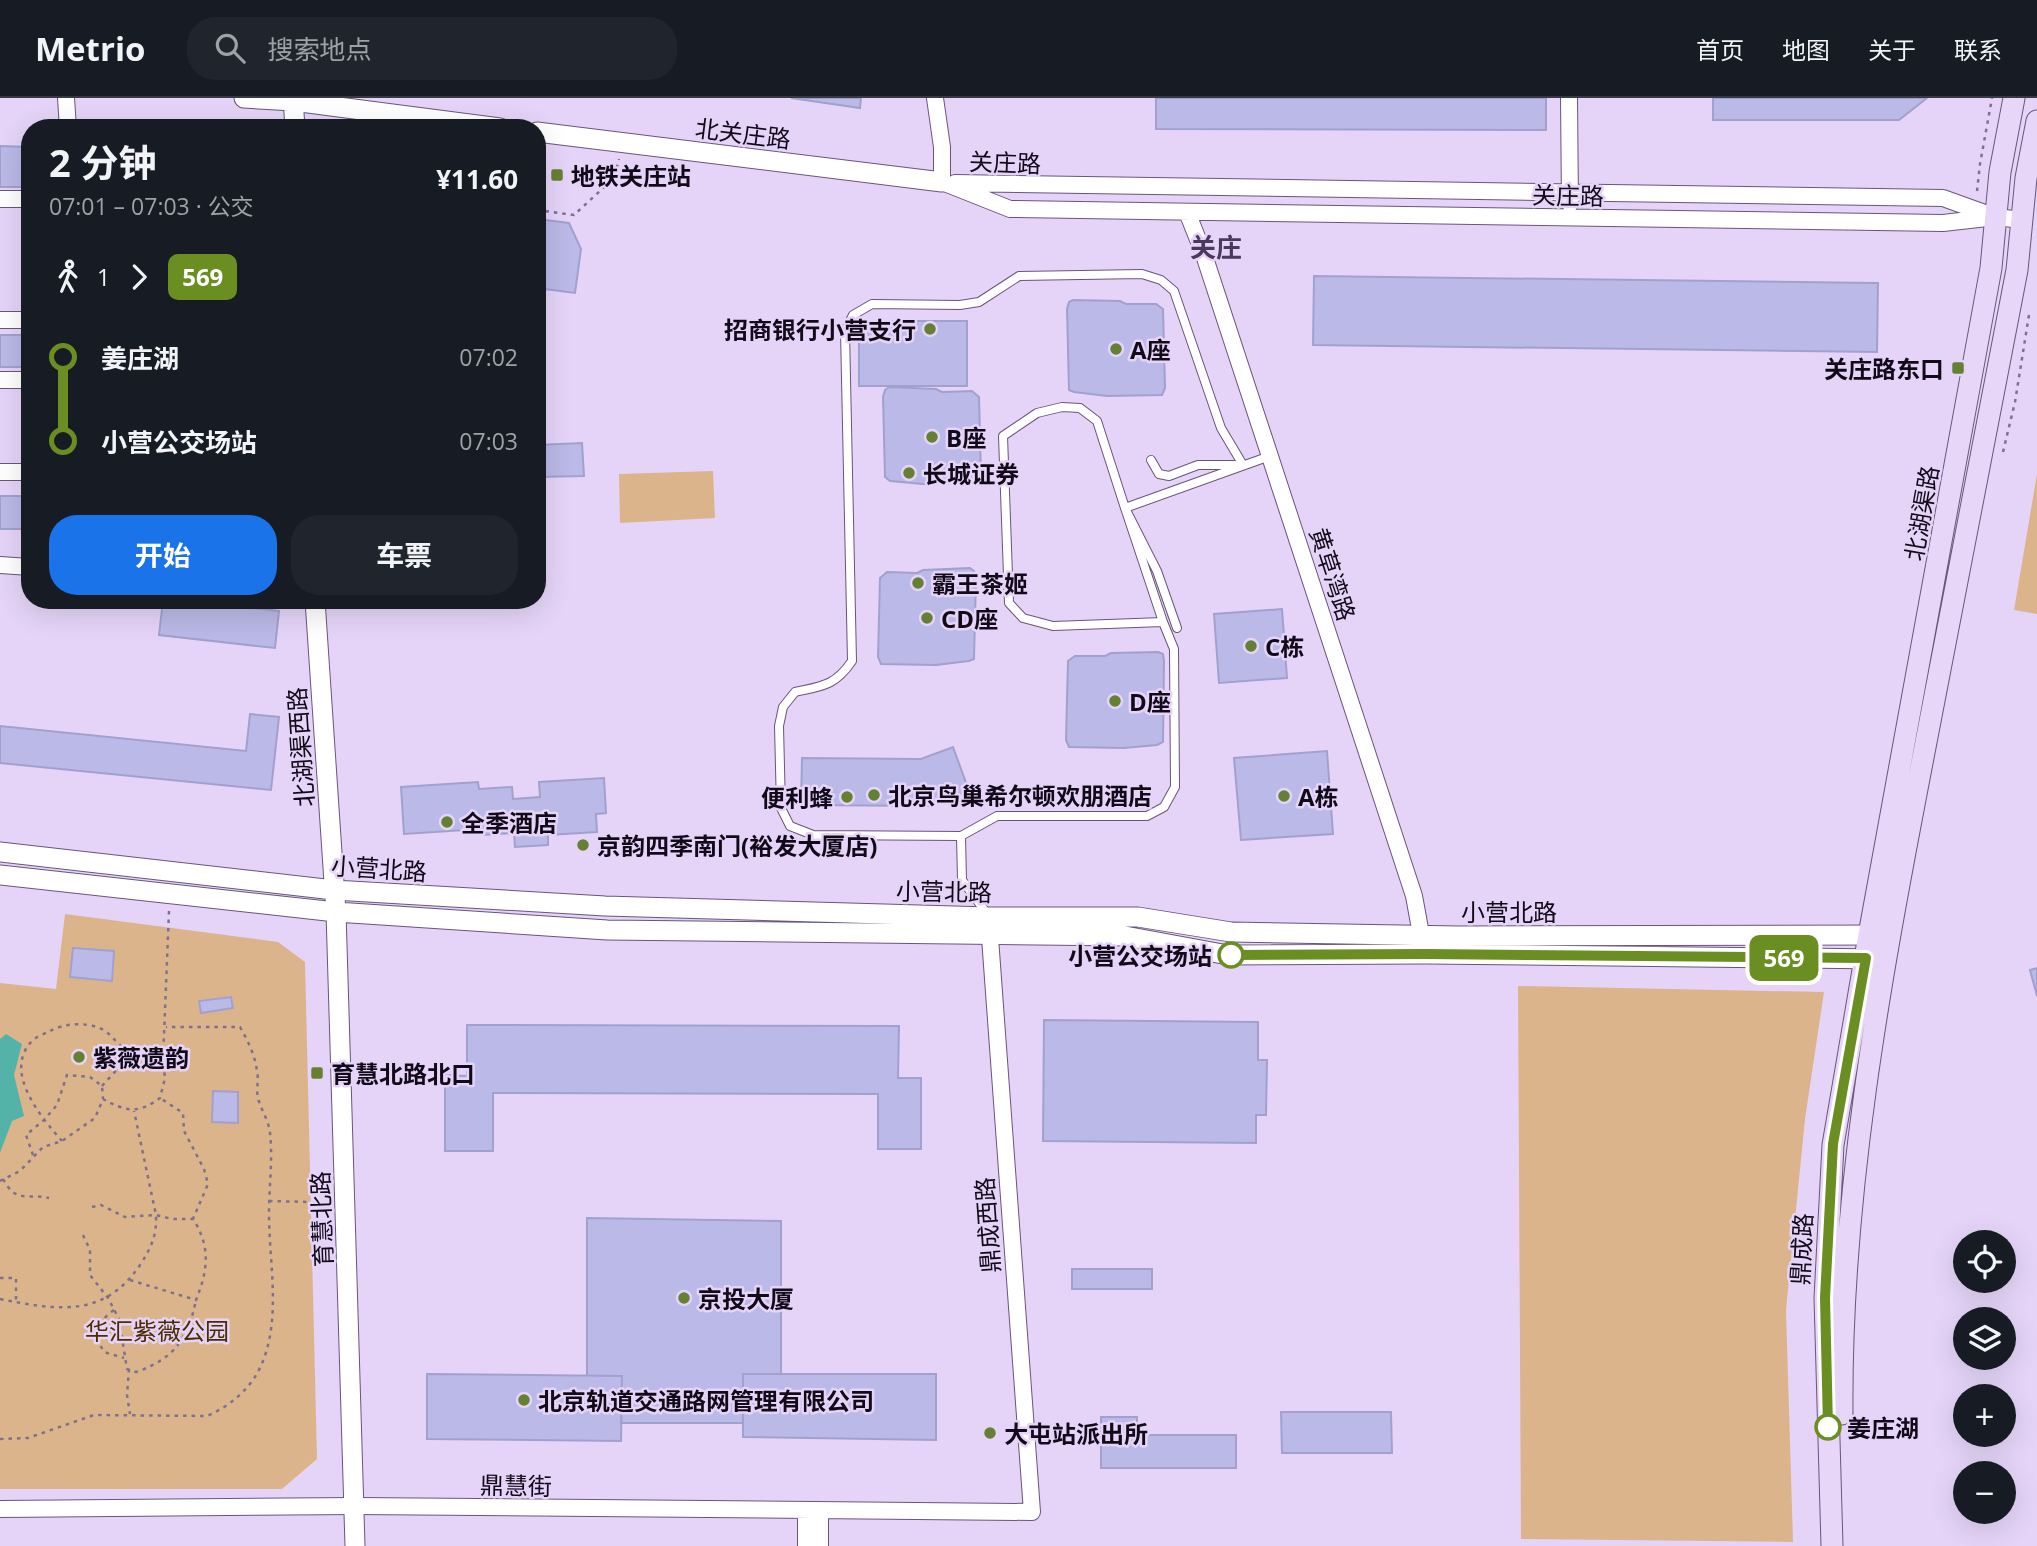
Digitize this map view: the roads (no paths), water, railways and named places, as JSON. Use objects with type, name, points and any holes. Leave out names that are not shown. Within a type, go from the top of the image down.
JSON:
[{"type":"main road","name":"北湖渠路","points":[[1879,935],[1992,268],[2000,172],[2014,98]]},
{"type":"main road","name":"北湖渠路","points":[[1879,935],[2017,270],[2026,178],[2037,121]]},
{"type":"main road","points":[[1876,959],[1879,935]]},
{"type":"main road","name":"鼎成路","points":[[1832,1546],[1825,1298],[1833,1144],[1876,959]]},
{"type":"main road","name":"鼎成路","points":[[1844,1546],[1842,1383],[1845,1296],[1876,959]]},
{"type":"street","points":[[66,98],[67,119]]},
{"type":"street","points":[[244,98],[293,99],[436,119]]},
{"type":"street","points":[[935,98],[942,147],[942,182]]},
{"type":"street","points":[[1569,98],[1570,218]]},
{"type":"street","points":[[293,99],[294,119]]},
{"type":"street","name":"北关庄路","points":[[546,133],[942,182]]},
{"type":"street","name":"关庄路","points":[[942,182],[1943,198],[1996,217]]},
{"type":"street","name":"关庄路","points":[[942,182],[1010,209],[1943,223],[1996,217],[2022,220]]},
{"type":"street","points":[[0,199],[21,199]]},
{"type":"street","name":"黄草湾路","points":[[1187,212],[1203,252],[1414,896],[1423,944]]},
{"type":"street","points":[[0,320],[21,320]]},
{"type":"street","points":[[0,380],[21,380]]},
{"type":"street","points":[[0,472],[21,472]]},
{"type":"street","points":[[0,565],[21,566]]},
{"type":"street","name":"北湖渠西路","points":[[316,609],[334,890]]},
{"type":"street","name":"小营北路","points":[[0,852],[334,890],[1125,936],[1227,955],[1423,944],[1879,935]]},
{"type":"street","name":"小营北路","points":[[0,876],[336,912],[607,930],[989,926]]},
{"type":"street","name":"育慧北路","points":[[334,890],[356,1506],[355,1546]]},
{"type":"street","name":"鼎成西路","points":[[989,926],[1031,1512]]},
{"type":"street","name":"小营北路","points":[[1423,944],[1876,959]]},
{"type":"street","name":"鼎慧街","points":[[0,1508],[356,1506],[1031,1512]]},
{"type":"street","points":[[806,1546],[813,1510]]},
{"type":"street","points":[[813,1510],[820,1546]]},
{"type":"lane","points":[[1163,622],[1053,626],[1023,618],[1009,603],[1003,436],[1037,413],[1062,407],[1080,408],[1097,421],[1174,649],[1175,787],[1164,807],[1147,816],[997,816],[961,836],[813,835],[790,826],[781,808],[779,726],[783,707],[794,692],[825,685],[842,676],[852,661],[845,331],[853,315],[872,304],[960,305],[979,302],[1019,276],[1142,274],[1161,280],[1174,291],[1221,428],[1243,465]]},
{"type":"lane","points":[[1125,508],[1270,456]]},
{"type":"lane","points":[[1151,460],[1159,474],[1169,476],[1198,465],[1243,465]]},
{"type":"lane","points":[[1125,508],[1157,570],[1177,628]]},
{"type":"lane","points":[[961,836],[962,880],[989,926]]},
{"type":"place","name":"地铁关庄站","points":[[557,175]]},
{"type":"place","name":"招商银行小营支行","points":[[930,329]]},
{"type":"place","name":"A座","points":[[1116,349]]},
{"type":"place","name":"关庄路东口","points":[[1958,368]]},
{"type":"place","name":"B座","points":[[932,437]]},
{"type":"place","name":"长城证券","points":[[909,473]]},
{"type":"place","name":"霸王茶姬","points":[[918,583]]},
{"type":"place","name":"CD座","points":[[927,618]]},
{"type":"place","name":"C栋","points":[[1251,646]]},
{"type":"place","name":"D座","points":[[1115,701]]},
{"type":"place","name":"北京鸟巢希尔顿欢朋酒店","points":[[874,795]]},
{"type":"place","name":"A栋","points":[[1284,796]]},
{"type":"place","name":"便利蜂","points":[[847,797]]},
{"type":"place","name":"全季酒店","points":[[447,822]]},
{"type":"place","name":"京韵四季南门(裕发大厦店)","points":[[583,845]]},
{"type":"place","name":"小营公交场站","points":[[1231,955]]},
{"type":"place","name":"紫薇遗韵","points":[[79,1057]]},
{"type":"place","name":"育慧北路北口","points":[[317,1073]]},
{"type":"place","name":"京投大厦","points":[[684,1298]]},
{"type":"place","name":"北京轨道交通路网管理有限公司","points":[[524,1400]]},
{"type":"place","name":"姜庄湖","points":[[1828,1427]]},
{"type":"place","name":"大屯站派出所","points":[[990,1433]]},
{"type":"district","name":"关庄","points":[[1216,247]]},
{"type":"park label","name":"华汇紫薇公园","points":[[157,1330]]}]
